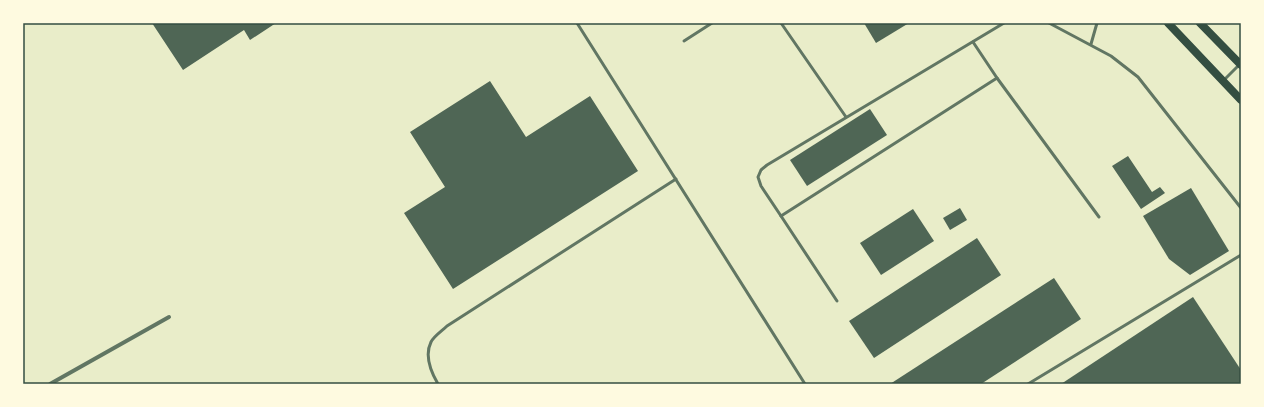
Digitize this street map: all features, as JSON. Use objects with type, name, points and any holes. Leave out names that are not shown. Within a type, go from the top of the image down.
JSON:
[{"type":"main road","points":[[1168,23],[1241,100]]},
{"type":"main road","points":[[1200,23],[1241,64]]},
{"type":"street","points":[[50,384],[169,317]]},
{"type":"lane","points":[[577,23],[805,384]]},
{"type":"lane","points":[[684,41],[712,23]]},
{"type":"lane","points":[[781,23],[846,117]]},
{"type":"lane","points":[[837,301],[761,186],[758,177],[761,170],[846,117],[1004,23]]},
{"type":"lane","points":[[1049,23],[1111,56],[1138,77],[1241,208]]},
{"type":"lane","points":[[1091,44],[1097,23]]},
{"type":"lane","points":[[973,42],[997,78],[1100,217]]},
{"type":"lane","points":[[1223,81],[1241,64]]},
{"type":"lane","points":[[781,216],[997,78]]},
{"type":"lane","points":[[438,384],[433,375],[427,355],[431,341],[447,326],[676,179]]},
{"type":"lane","points":[[1028,384],[1241,254]]},
{"type":"building","points":[[152,23],[276,23],[250,40],[244,30],[183,70]]},
{"type":"building","points":[[864,23],[909,23],[876,43]]},
{"type":"building","points":[[490,81],[526,137],[590,96],[638,171],[453,289],[404,213],[445,187],[410,132]]},
{"type":"building","points":[[870,109],[887,135],[807,186],[790,160]]},
{"type":"building","points":[[1128,156],[1152,192],[1160,187],[1165,193],[1141,209],[1112,166]]},
{"type":"building","points":[[1191,188],[1229,251],[1190,275],[1169,259],[1143,216]]},
{"type":"building","points":[[960,208],[967,220],[950,230],[943,218]]},
{"type":"building","points":[[913,209],[934,241],[881,275],[860,243]]},
{"type":"building","points":[[977,238],[1001,275],[874,358],[849,321]]},
{"type":"building","points":[[1054,278],[1081,319],[981,384],[890,384]]},
{"type":"building","points":[[1193,297],[1241,370],[1241,384],[1061,384]]}]
